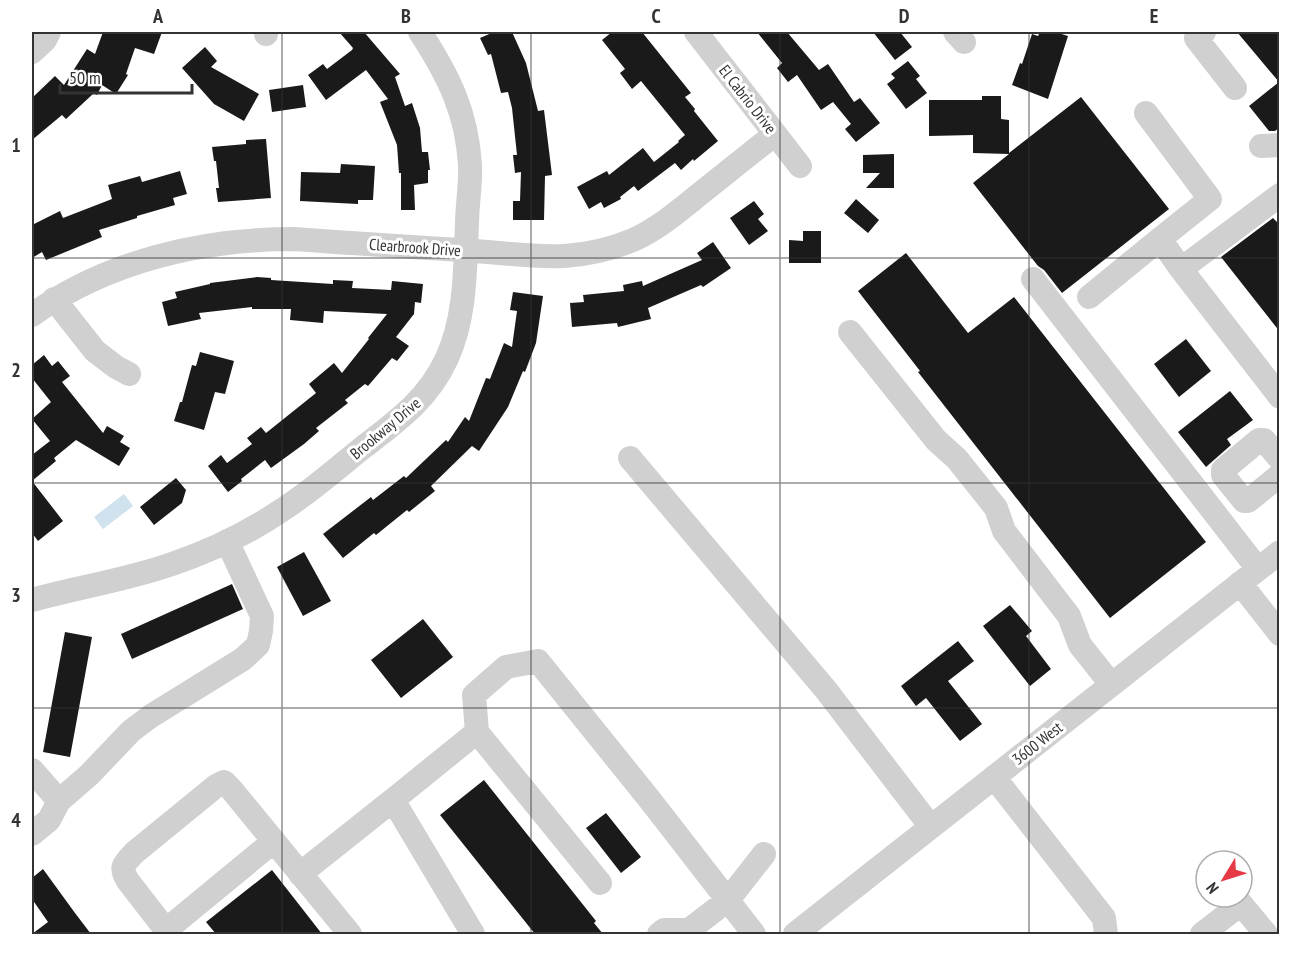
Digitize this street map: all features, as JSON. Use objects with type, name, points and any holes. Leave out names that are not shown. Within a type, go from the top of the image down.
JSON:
[{"type":"street","points":[[32,52],[45,40],[49,32]]},
{"type":"street","name":"Brookway Drive","points":[[32,600],[170,565],[261,524],[284,509],[398,420],[424,396],[436,379],[448,357],[461,307],[470,165],[464,124],[457,100],[446,75],[420,32]]},
{"type":"street","name":"El Cabrio Drive","points":[[696,32],[800,166]]},
{"type":"street","points":[[1204,32],[1196,38],[1235,88]]},
{"type":"street","points":[[1089,297],[1210,199],[1146,114]]},
{"type":"street","name":"Clearbrook Drive","points":[[32,315],[54,299],[117,270],[146,260],[229,242],[294,239],[536,257],[570,257],[598,252],[625,243],[652,229],[776,134]]},
{"type":"street","points":[[1181,269],[1280,195]]},
{"type":"street","points":[[1160,239],[1280,397]]},
{"type":"street","points":[[1033,279],[1266,564],[1280,634]]},
{"type":"street","points":[[54,299],[95,351],[129,374]]},
{"type":"street","points":[[850,332],[936,440],[957,459],[996,508],[1004,531],[1069,616],[1080,645],[1111,684]]},
{"type":"street","points":[[1277,483],[1248,501],[1244,501],[1223,475],[1223,470],[1259,440],[1264,440],[1280,459]]},
{"type":"street","points":[[630,458],[826,690],[931,827]]},
{"type":"street","points":[[32,834],[49,820],[59,801],[89,775],[131,731],[151,716],[243,659],[258,645],[262,616],[227,541]]},
{"type":"street","name":"3600 West","points":[[795,934],[1266,564]]},
{"type":"street","points":[[600,884],[477,732],[474,694],[506,667],[538,661],[754,934]]},
{"type":"street","points":[[300,874],[477,732]]},
{"type":"street","points":[[32,770],[59,801]]},
{"type":"street","points":[[994,777],[1104,918],[1106,934]]},
{"type":"street","points":[[274,841],[168,932],[124,875],[123,868],[126,861],[134,853],[216,786],[224,782],[231,789],[274,841],[300,874],[350,934]]},
{"type":"street","points":[[393,800],[473,934]]},
{"type":"street","points":[[659,934],[664,930],[689,930],[728,900],[764,854]]},
{"type":"street","points":[[1202,934],[1241,904],[1266,934]]},
{"type":"water","points":[[124,494],[133,506],[103,529],[94,517]]},
{"type":"building","points":[[103,32],[162,32],[154,54],[135,48],[126,74],[128,75],[116,94],[102,85],[97,95],[94,93],[66,119],[62,115],[32,140],[32,98],[55,76],[64,85],[87,49],[95,54]]},
{"type":"building","points":[[339,32],[364,32],[400,74],[395,77],[405,106],[412,103],[420,128],[422,152],[428,152],[430,170],[428,170],[428,183],[414,185],[415,210],[401,210],[401,173],[399,173],[397,145],[380,102],[388,99],[366,70],[326,100],[308,75],[323,64],[327,69],[352,50],[353,48]]},
{"type":"building","points":[[494,32],[512,32],[526,63],[538,111],[544,110],[552,175],[545,176],[544,220],[513,220],[513,201],[520,201],[521,172],[515,173],[513,155],[517,155],[512,108],[508,92],[501,93],[491,54],[488,55],[480,38]]},
{"type":"building","points":[[612,32],[642,32],[691,93],[685,97],[718,141],[681,170],[675,163],[638,191],[634,186],[620,197],[621,199],[604,208],[601,202],[589,209],[577,187],[607,171],[609,175],[643,148],[654,162],[685,135],[641,81],[632,89],[620,73],[625,69],[602,40]]},
{"type":"building","points":[[757,32],[787,32],[819,70],[828,64],[854,102],[860,98],[880,123],[856,142],[845,129],[851,124],[833,102],[821,110],[797,75],[788,82],[777,68],[782,63]]},
{"type":"building","points":[[873,32],[900,32],[912,47],[895,60]]},
{"type":"building","points":[[1040,32],[1055,32],[1068,36],[1048,99],[1012,85],[1032,34],[1038,36]]},
{"type":"building","points":[[1237,32],[1280,32],[1280,127],[1275,131],[1269,131],[1249,106],[1279,82]]},
{"type":"building","points":[[205,47],[217,61],[211,67],[259,94],[244,121],[214,104],[182,68]]},
{"type":"building","points":[[908,61],[920,76],[916,79],[927,93],[906,109],[887,84],[895,78],[891,74]]},
{"type":"building","points":[[303,85],[306,107],[272,112],[269,90]]},
{"type":"building","points":[[982,96],[1001,96],[1001,119],[1009,120],[1009,153],[1081,97],[1169,209],[1062,293],[973,183],[1009,154],[973,153],[973,135],[929,136],[929,100],[982,100]]},
{"type":"building","points":[[266,139],[271,198],[218,202],[216,188],[219,188],[212,147],[246,144],[246,140]]},
{"type":"building","points":[[894,154],[894,188],[866,188],[880,173],[863,173],[863,155]]},
{"type":"building","points":[[341,164],[375,166],[373,200],[358,200],[358,204],[300,201],[301,172],[340,173]]},
{"type":"building","points":[[180,171],[187,194],[173,198],[175,205],[99,230],[102,237],[46,260],[42,252],[32,258],[32,225],[60,211],[63,218],[112,199],[108,185],[140,176],[142,182]]},
{"type":"building","points":[[856,199],[879,220],[868,233],[844,213]]},
{"type":"building","points":[[754,201],[764,214],[758,219],[768,231],[749,245],[730,218]]},
{"type":"building","points":[[1273,218],[1280,225],[1280,332],[1221,257]]},
{"type":"building","points":[[803,231],[821,231],[821,263],[789,263],[789,240],[803,241]]},
{"type":"building","points":[[713,242],[731,268],[703,287],[701,285],[648,308],[651,319],[618,327],[617,323],[572,327],[570,303],[584,302],[583,295],[624,291],[623,285],[642,281],[643,286],[702,260],[697,253]]},
{"type":"building","points":[[906,253],[968,333],[1014,297],[1206,542],[1110,618],[918,372],[920,371],[858,291]]},
{"type":"building","points":[[257,277],[333,284],[333,280],[353,281],[352,288],[391,290],[392,281],[423,284],[421,303],[415,302],[414,314],[396,337],[409,346],[397,361],[392,358],[368,386],[365,384],[345,400],[348,403],[316,428],[319,431],[304,444],[271,468],[265,460],[228,492],[208,466],[221,455],[227,463],[252,444],[247,438],[261,427],[266,433],[316,393],[309,384],[334,363],[342,373],[387,314],[324,311],[323,323],[290,320],[291,309],[252,309],[252,307],[199,313],[201,319],[168,326],[162,302],[177,298],[175,292],[210,283]]},
{"type":"building","points":[[513,292],[543,296],[536,343],[508,407],[479,451],[472,446],[431,486],[435,491],[376,535],[374,533],[343,558],[323,534],[371,497],[373,500],[404,476],[406,478],[446,440],[448,442],[465,417],[469,421],[486,378],[490,379],[504,343],[512,347],[517,311],[510,310]]},
{"type":"building","points":[[1186,339],[1211,371],[1179,397],[1154,364]]},
{"type":"building","points":[[200,352],[234,361],[225,394],[215,392],[204,430],[174,421],[180,402],[182,402],[192,365],[196,366]]},
{"type":"building","points":[[44,355],[52,366],[58,361],[70,376],[62,382],[103,433],[107,426],[124,436],[120,442],[130,448],[119,466],[76,440],[54,458],[56,461],[32,481],[32,455],[50,441],[32,419],[51,402],[32,378],[32,365]]},
{"type":"building","points":[[1230,391],[1253,420],[1227,439],[1231,445],[1206,467],[1178,432]]},
{"type":"building","points":[[176,478],[186,490],[182,503],[154,525],[140,507]]},
{"type":"building","points":[[32,481],[63,521],[38,541],[32,533]]},
{"type":"building","points":[[304,552],[331,601],[303,616],[277,567]]},
{"type":"building","points":[[232,584],[243,609],[132,659],[121,634]]},
{"type":"building","points":[[1010,605],[1032,631],[1026,636],[1051,669],[1030,686],[983,626]]},
{"type":"building","points":[[423,619],[453,657],[401,698],[371,660]]},
{"type":"building","points":[[65,632],[92,637],[70,757],[43,752]]},
{"type":"building","points":[[958,641],[974,661],[948,681],[982,724],[960,741],[926,698],[916,706],[901,686]]},
{"type":"building","points":[[484,780],[596,921],[594,923],[603,934],[535,934],[440,815]]},
{"type":"building","points":[[606,813],[641,857],[621,873],[586,828]]},
{"type":"building","points":[[43,869],[91,934],[32,934],[48,922],[32,899],[32,878]]},
{"type":"building","points":[[272,870],[322,934],[216,934],[206,922]]}]
